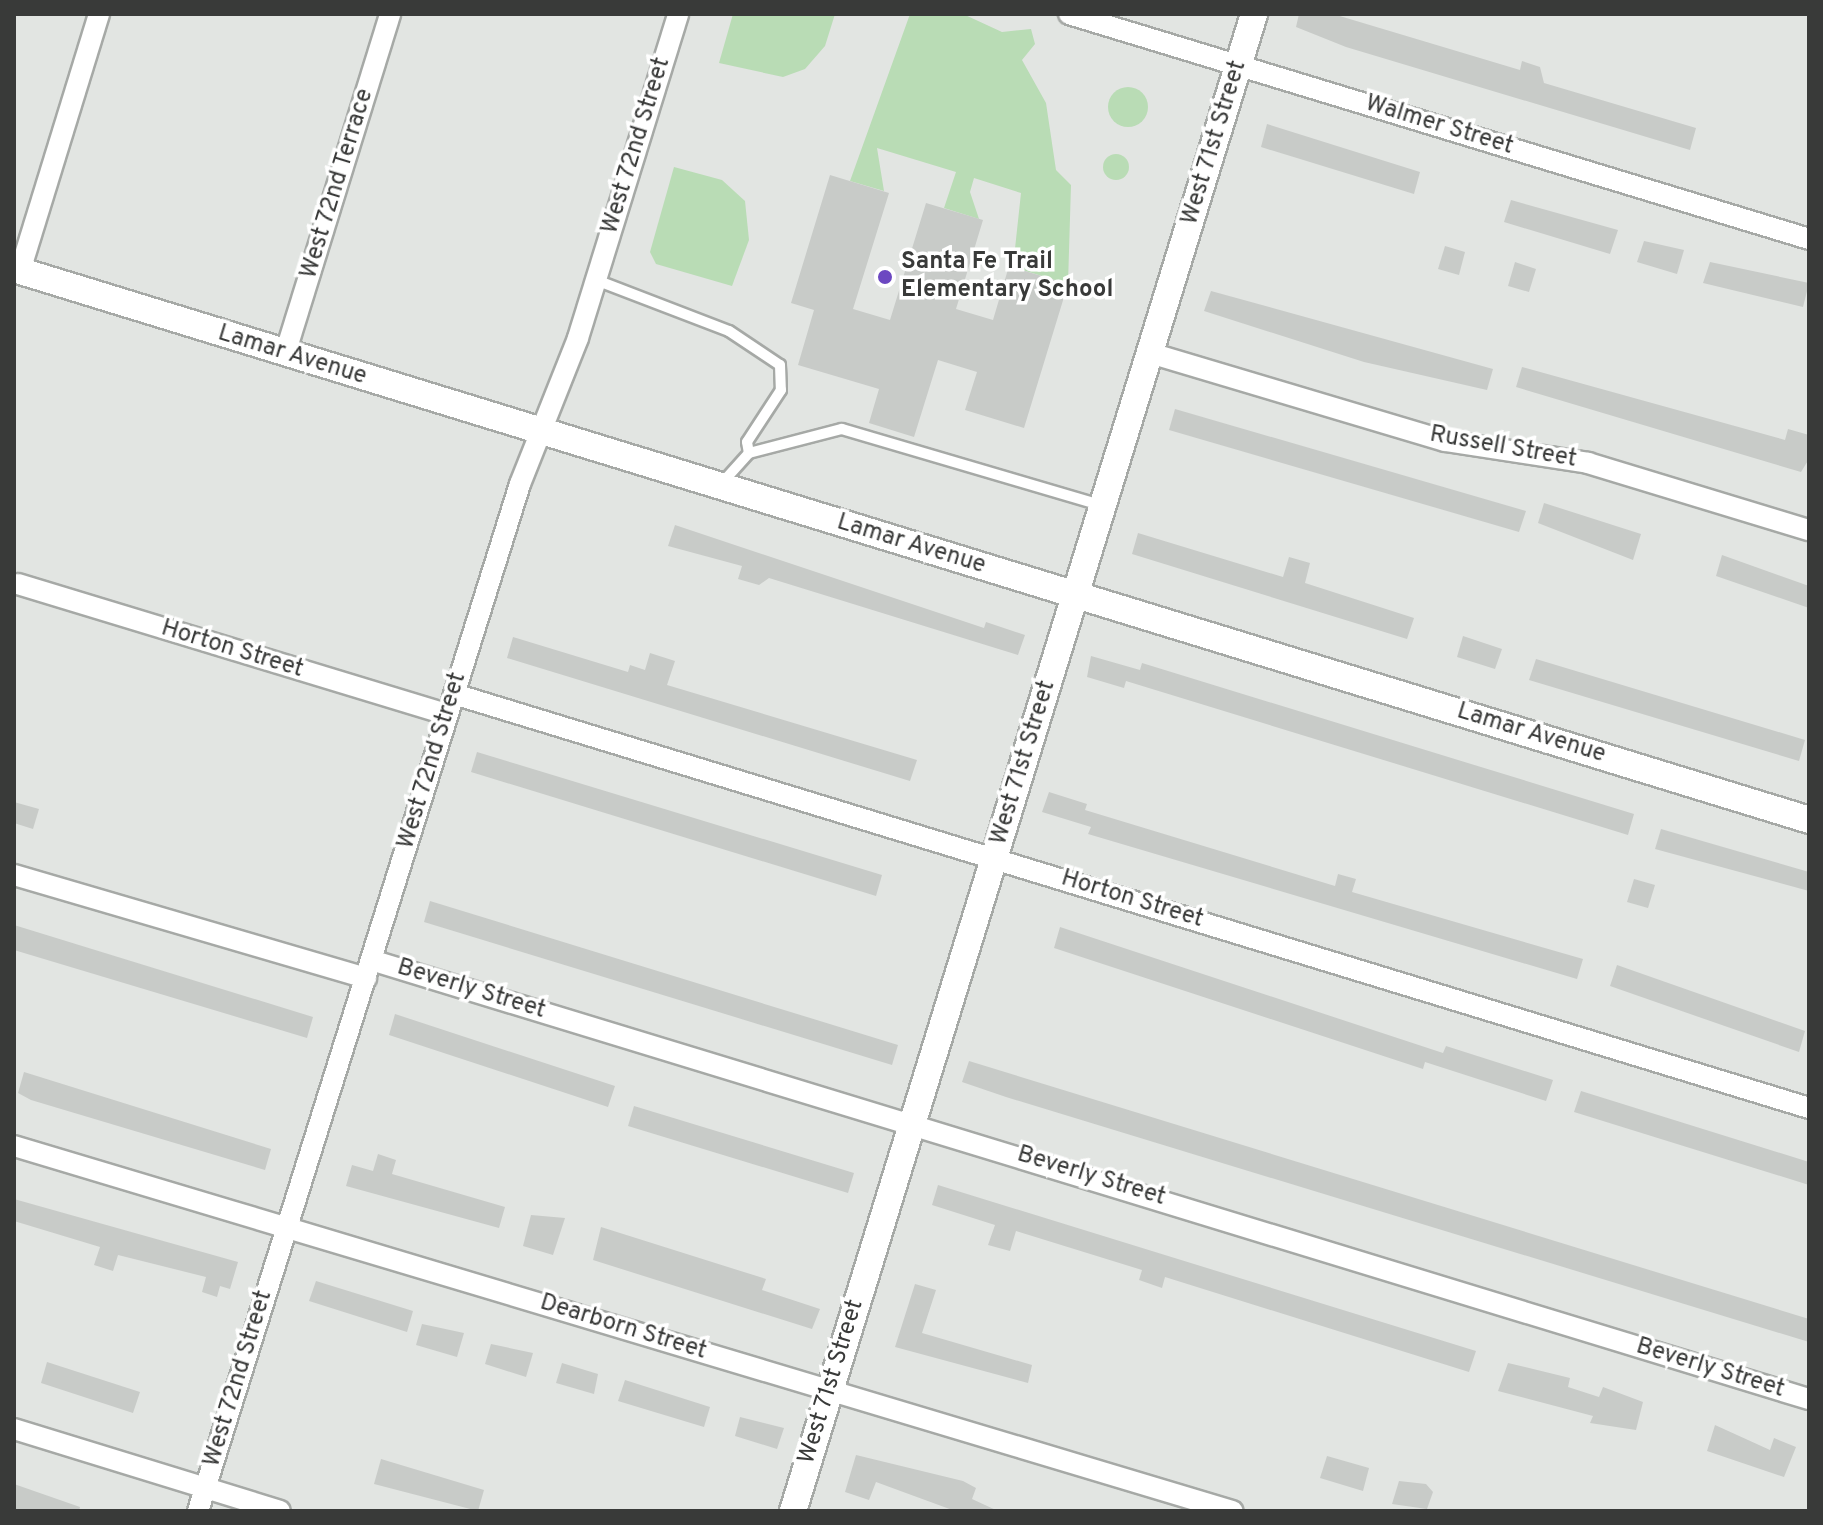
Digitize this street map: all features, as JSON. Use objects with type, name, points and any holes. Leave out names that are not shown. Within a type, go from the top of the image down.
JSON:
[{"type":"street","points":[[17,270],[99,14]]},
{"type":"street","name":"West 72nd Terrace","points":[[285,354],[390,14]]},
{"type":"street","name":"West 72nd Street","points":[[198,1511],[450,704],[538,432],[596,280],[678,14]]},
{"type":"street","name":"Walmer Street","points":[[1069,14],[1809,239]]},
{"type":"street","name":"West 71st Street","points":[[793,1511],[1254,14]]},
{"type":"street","name":"Lamar Avenue","points":[[17,270],[1809,820]]},
{"type":"street","name":"Russell Street","points":[[1150,353],[1445,441],[1588,463],[1809,530]]},
{"type":"street","name":"Horton Street","points":[[18,584],[994,859],[1809,1108]]},
{"type":"street","name":"Beverly Street","points":[[14,875],[368,969],[912,1125],[1809,1399]]},
{"type":"street","name":"Dearborn Street","points":[[14,1146],[286,1225],[1232,1511]]},
{"type":"street","points":[[14,1429],[280,1511]]},
{"type":"lane","points":[[596,280],[729,331],[780,365],[781,390],[747,442],[749,453]]},
{"type":"lane","points":[[720,486],[749,453],[813,431],[862,431],[1103,505]]},
{"type":"green space","points":[[733,14],[835,14],[825,46],[805,69],[783,77],[719,63]]},
{"type":"green space","points":[[910,14],[963,14],[1002,32],[1031,29],[1035,44],[1022,60],[1046,103],[1056,170],[1071,185],[1068,284],[1013,267],[1021,193],[974,178],[970,192],[979,219],[944,208],[956,172],[877,148],[884,191],[850,181]]},
{"type":"green space","points":[[1128,87],[1142,93],[1148,107],[1142,121],[1128,127],[1114,121],[1108,107],[1114,93]]},
{"type":"green space","points":[[1116,154],[1125,158],[1129,167],[1125,176],[1116,180],[1107,176],[1103,167],[1107,158]]},
{"type":"green space","points":[[674,167],[722,180],[745,201],[749,240],[732,286],[656,264],[650,252]]},
{"type":"building","points":[[1299,14],[1333,14],[1520,70],[1522,61],[1540,67],[1544,83],[1696,128],[1690,150],[1346,47],[1296,27]]},
{"type":"building","points":[[1267,124],[1420,172],[1414,194],[1261,147]]},
{"type":"building","name":"Santa Fe Trail Elementary School","points":[[830,175],[889,193],[853,309],[890,320],[926,203],[983,220],[956,309],[993,320],[1009,266],[1068,284],[1024,428],[965,410],[977,372],[938,360],[914,437],[869,423],[879,389],[798,365],[814,310],[791,303]]},
{"type":"building","points":[[1511,200],[1618,230],[1610,254],[1504,222]]},
{"type":"building","points":[[1644,241],[1684,250],[1677,274],[1637,262]]},
{"type":"building","points":[[1445,246],[1465,252],[1459,275],[1438,269]]},
{"type":"building","points":[[1515,262],[1536,269],[1529,292],[1508,286]]},
{"type":"building","points":[[1710,262],[1809,283],[1803,307],[1703,283]]},
{"type":"building","points":[[1211,291],[1493,369],[1487,390],[1364,362],[1204,311]]},
{"type":"building","points":[[1522,367],[1785,440],[1788,429],[1809,435],[1809,459],[1801,472],[1516,387]]},
{"type":"building","points":[[1175,409],[1526,511],[1519,532],[1169,430]]},
{"type":"building","points":[[1544,503],[1641,534],[1633,560],[1538,523]]},
{"type":"building","points":[[675,525],[984,628],[986,622],[1025,635],[1018,655],[769,578],[759,585],[738,579],[742,566],[668,546]]},
{"type":"building","points":[[1138,533],[1283,577],[1289,557],[1310,563],[1305,583],[1414,618],[1407,639],[1132,554]]},
{"type":"building","points":[[1722,555],[1809,586],[1809,608],[1716,576]]},
{"type":"building","points":[[1463,636],[1502,649],[1495,669],[1457,657]]},
{"type":"building","points":[[513,637],[628,672],[630,665],[645,670],[650,653],[675,661],[667,685],[917,760],[910,781],[507,658]]},
{"type":"building","points":[[1091,656],[1140,670],[1142,663],[1634,814],[1628,835],[1126,681],[1124,688],[1087,677]]},
{"type":"building","points":[[1536,659],[1805,740],[1799,761],[1529,680]]},
{"type":"building","points":[[477,752],[882,875],[876,896],[471,772]]},
{"type":"building","points":[[1049,792],[1087,804],[1085,810],[1335,886],[1338,874],[1356,879],[1352,892],[1583,959],[1577,979],[1088,834],[1091,827],[1042,812]]},
{"type":"building","points":[[14,802],[39,809],[33,829],[14,823]]},
{"type":"building","points":[[1661,829],[1809,872],[1809,891],[1655,849]]},
{"type":"building","points":[[1634,879],[1655,885],[1648,908],[1627,902]]},
{"type":"building","points":[[430,901],[898,1045],[892,1065],[424,922]]},
{"type":"building","points":[[14,925],[313,1017],[307,1038],[14,950]]},
{"type":"building","points":[[1060,927],[1443,1053],[1446,1046],[1553,1080],[1546,1101],[1425,1062],[1423,1069],[1054,948]]},
{"type":"building","points":[[1617,965],[1805,1031],[1799,1052],[1610,986]]},
{"type":"building","points":[[395,1014],[615,1086],[608,1107],[389,1035]]},
{"type":"building","points":[[969,1061],[1809,1319],[1809,1342],[1006,1097],[962,1082]]},
{"type":"building","points":[[24,1072],[271,1149],[265,1170],[31,1100],[18,1093]]},
{"type":"building","points":[[1581,1091],[1809,1162],[1809,1185],[1574,1112]]},
{"type":"building","points":[[634,1106],[854,1173],[848,1193],[628,1126]]},
{"type":"building","points":[[378,1154],[396,1160],[392,1174],[505,1207],[499,1228],[346,1186],[352,1165],[373,1171]]},
{"type":"building","points":[[938,1185],[1476,1351],[1469,1372],[1165,1277],[1162,1288],[1139,1280],[1142,1270],[1016,1231],[1010,1251],[988,1245],[995,1225],[932,1205]]},
{"type":"building","points":[[14,1199],[238,1262],[230,1289],[220,1286],[217,1297],[202,1292],[206,1277],[118,1255],[113,1271],[94,1265],[100,1247],[14,1221]]},
{"type":"building","points":[[531,1215],[565,1218],[553,1255],[523,1246]]},
{"type":"building","points":[[601,1227],[766,1279],[762,1290],[820,1309],[812,1329],[593,1260]]},
{"type":"building","points":[[316,1281],[413,1311],[407,1332],[309,1301]]},
{"type":"building","points":[[915,1284],[936,1290],[922,1333],[1032,1365],[1028,1383],[895,1347]]},
{"type":"building","points":[[422,1324],[464,1333],[457,1357],[416,1345]]},
{"type":"building","points":[[491,1344],[533,1353],[526,1377],[485,1364]]},
{"type":"building","points":[[47,1362],[140,1392],[133,1413],[41,1383]]},
{"type":"building","points":[[562,1363],[598,1374],[594,1394],[556,1383]]},
{"type":"building","points":[[1508,1363],[1570,1378],[1568,1387],[1599,1397],[1603,1387],[1643,1402],[1636,1430],[1590,1423],[1593,1416],[1498,1391]]},
{"type":"building","points":[[625,1380],[710,1407],[704,1427],[618,1401]]},
{"type":"building","points":[[740,1417],[784,1428],[777,1449],[735,1436]]},
{"type":"building","points":[[1715,1425],[1770,1450],[1774,1438],[1796,1447],[1784,1477],[1707,1451]]},
{"type":"building","points":[[856,1455],[963,1481],[976,1488],[972,1499],[998,1511],[955,1511],[876,1482],[869,1500],[845,1492]]},
{"type":"building","points":[[1327,1456],[1369,1468],[1363,1491],[1320,1478]]},
{"type":"building","points":[[381,1459],[484,1490],[478,1511],[374,1484]]},
{"type":"building","points":[[1399,1481],[1426,1484],[1433,1492],[1427,1509],[1392,1504]]},
{"type":"building","points":[[14,1484],[80,1507],[79,1511],[14,1511]]},
{"type":"place","name":"Santa Fe Trail Elementary School","points":[[885,277]]}]
